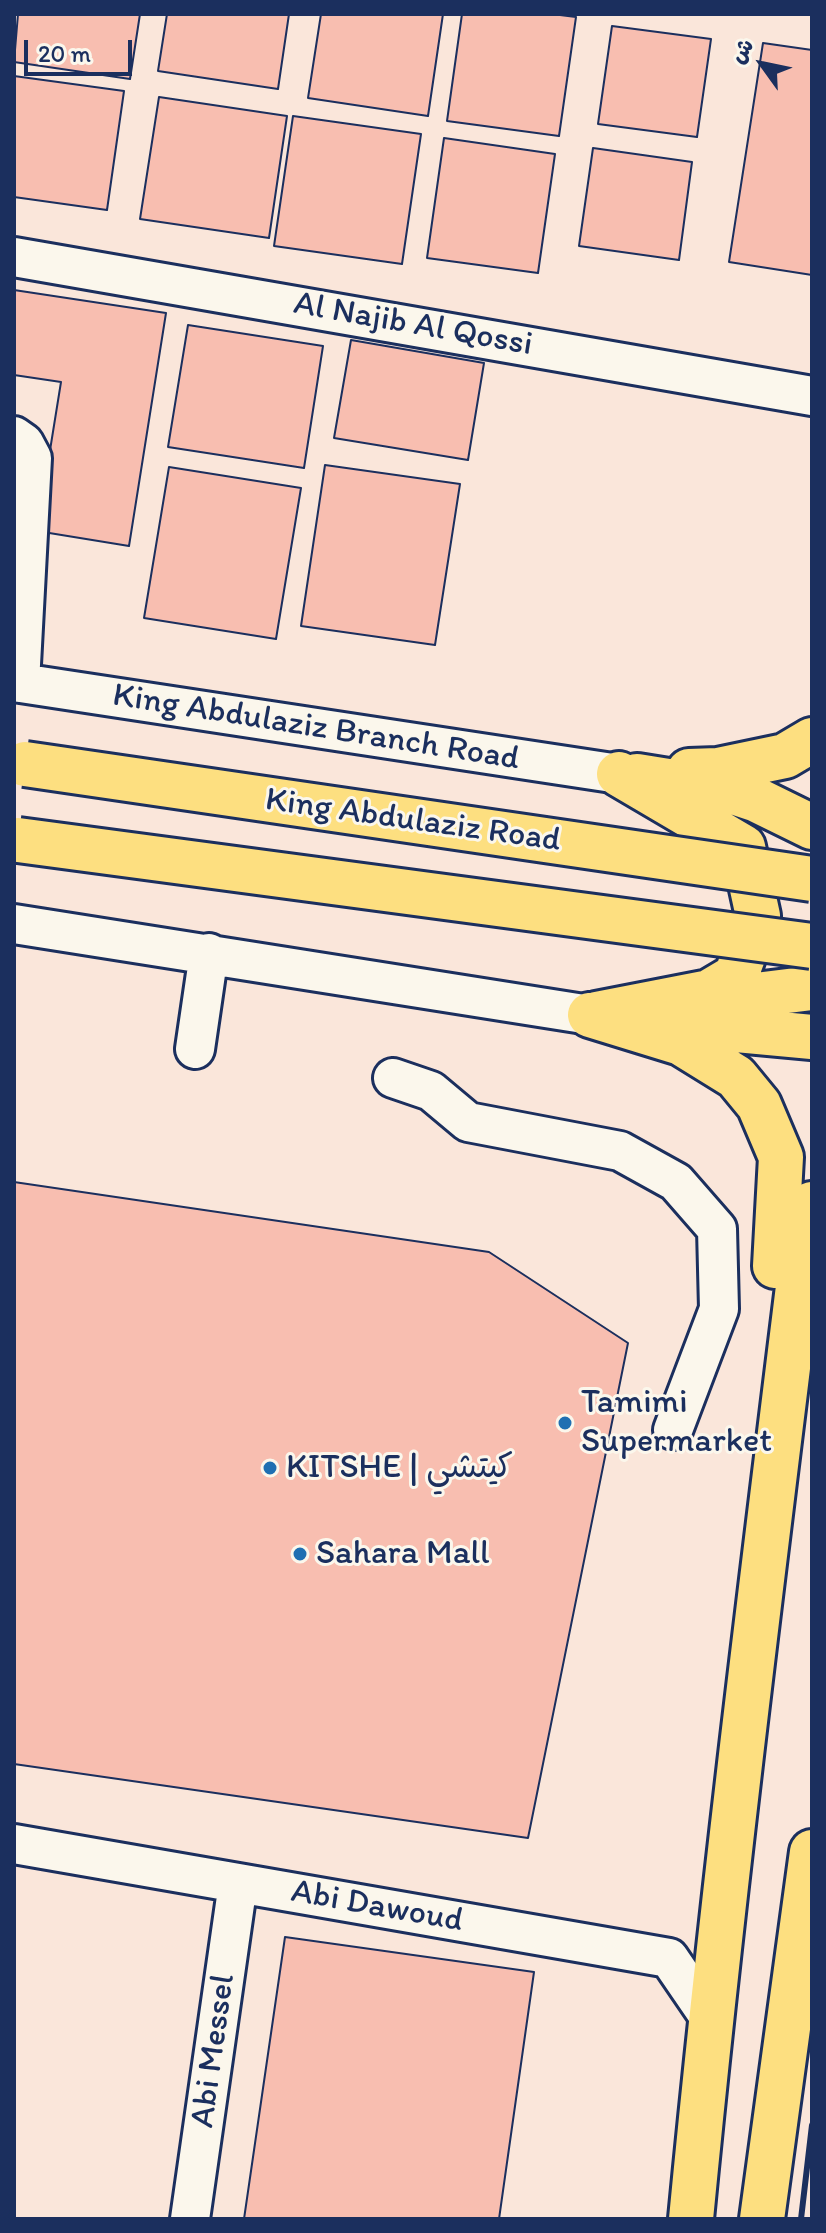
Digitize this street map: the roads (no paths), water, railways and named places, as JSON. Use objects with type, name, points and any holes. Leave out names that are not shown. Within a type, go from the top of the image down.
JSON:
[{"type":"main road","points":[[619,774],[718,770],[785,756],[812,740]]},
{"type":"main road","name":"King Abdulaziz Road","points":[[20,763],[812,879]]},
{"type":"main road","points":[[619,774],[696,784],[757,800],[812,827]]},
{"type":"main road","points":[[590,1015],[709,992],[736,976],[758,916],[743,847],[619,774]]},
{"type":"main road","points":[[757,800],[812,800]]},
{"type":"main road","name":"King Abdulaziz Road","points":[[16,840],[812,946]]},
{"type":"main road","points":[[590,1015],[812,988]]},
{"type":"main road","points":[[590,1015],[812,1037]]},
{"type":"main road","points":[[590,1015],[681,1043],[736,1077],[763,1111],[781,1157],[758,1604]]},
{"type":"main road","points":[[691,2219],[710,2018],[758,1604],[806,1222],[812,1204]]},
{"type":"main road","points":[[758,1604],[792,1405],[807,1372],[812,1368]]},
{"type":"main road","points":[[762,2219],[812,1852]]},
{"type":"street","name":"Al Najib Al Qossi","points":[[14,257],[812,396]]},
{"type":"street","points":[[14,436],[24,443],[32,458],[17,682]]},
{"type":"street","name":"King Abdulaziz Branch Road","points":[[17,682],[619,774]]},
{"type":"street","points":[[14,924],[590,1015]]},
{"type":"street","points":[[195,1049],[209,953]]},
{"type":"street","points":[[393,1078],[431,1091],[468,1122],[620,1151],[676,1182],[717,1229],[719,1309],[673,1430]]},
{"type":"street","name":"Abi Dawoud","points":[[14,1844],[669,1958],[710,2018]]},
{"type":"street","name":"Abi Messel","points":[[190,2219],[238,1883]]},
{"type":"railway","points":[[801,2219],[812,2125]]},
{"type":"place","name":"Tamimi Supermarket","points":[[565,1423]]},
{"type":"place","name":"KITSHE | كيتشي","points":[[270,1468]]},
{"type":"place","name":"Sahara Mall","points":[[300,1554]]}]
